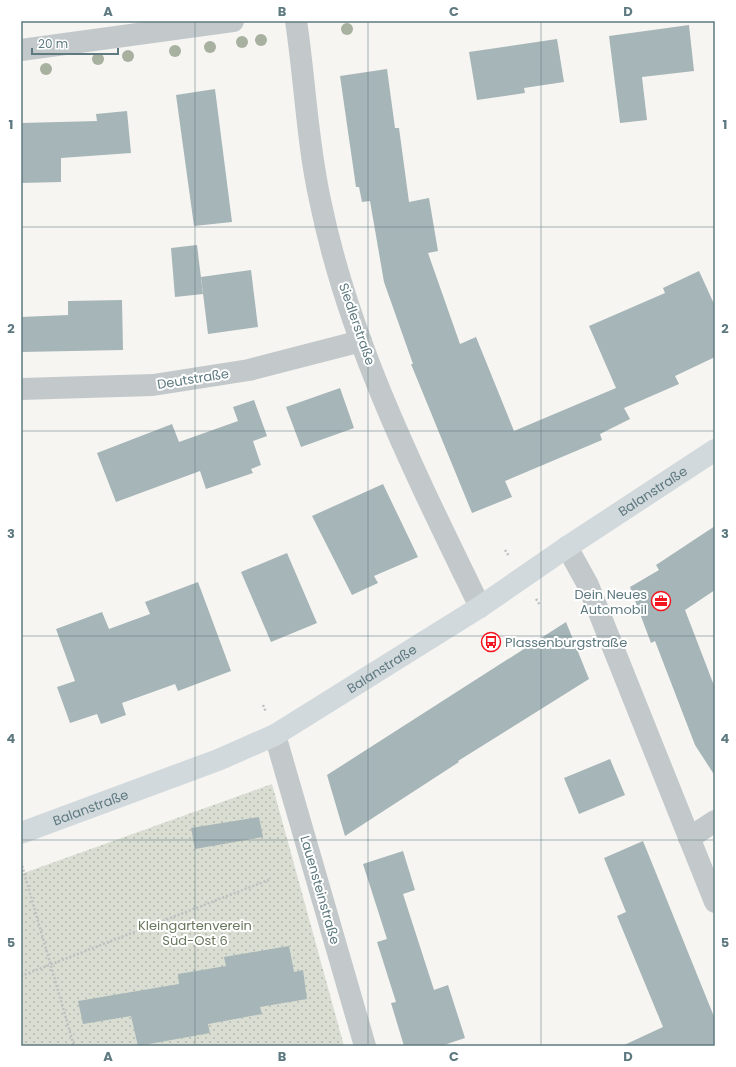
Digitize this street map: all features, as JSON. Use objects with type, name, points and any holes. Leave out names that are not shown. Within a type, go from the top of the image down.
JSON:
[{"type":"street","points":[[21,50],[233,21]]},
{"type":"street","name":"Siedlerstraße","points":[[296,21],[313,162],[320,200],[333,254],[361,342],[419,482],[480,607]]},
{"type":"street","name":"Deutstraße","points":[[21,389],[153,385],[249,370],[361,342]]},
{"type":"street","name":"Balanstraße","points":[[21,832],[218,760],[275,735],[362,683],[480,607],[567,547],[715,450]]},
{"type":"street","points":[[567,547],[588,585],[715,902]]},
{"type":"street","name":"Lauensteinstraße","points":[[275,735],[365,1046]]},
{"type":"street","points":[[689,838],[715,821]]},
{"type":"path","points":[[21,862],[74,1046]]},
{"type":"path","points":[[21,976],[271,879]]},
{"type":"green space","name":"Kleingartenverein Süd-Ost 6","points":[[272,784],[344,1046],[21,1046],[21,874]]},
{"type":"building","points":[[689,25],[694,71],[642,77],[647,120],[620,123],[609,36]]},
{"type":"building","points":[[557,39],[564,82],[524,88],[525,93],[477,100],[469,52]]},
{"type":"building","points":[[387,69],[395,128],[399,128],[409,202],[429,198],[438,251],[428,253],[460,344],[476,337],[514,431],[616,388],[589,326],[665,293],[663,288],[699,271],[715,306],[715,357],[675,376],[679,384],[624,408],[630,419],[600,434],[602,440],[505,481],[512,497],[472,513],[411,364],[413,364],[384,282],[370,201],[362,202],[359,187],[356,187],[340,76]]},
{"type":"building","points":[[215,89],[232,222],[194,226],[176,95]]},
{"type":"building","points":[[127,111],[131,153],[61,158],[61,182],[21,183],[21,123],[97,121],[96,114]]},
{"type":"building","points":[[197,245],[203,294],[175,297],[171,248]]},
{"type":"building","points":[[251,270],[258,327],[208,334],[201,277]]},
{"type":"building","points":[[122,300],[123,350],[21,352],[21,317],[68,315],[68,301]]},
{"type":"building","points":[[340,388],[354,428],[301,447],[286,407]]},
{"type":"building","points":[[254,400],[267,436],[253,441],[261,465],[251,469],[253,473],[206,489],[200,471],[116,502],[97,453],[172,424],[179,442],[238,421],[233,407]]},
{"type":"building","points":[[383,484],[418,557],[374,576],[378,583],[352,595],[312,516]]},
{"type":"building","points":[[715,526],[715,590],[685,610],[715,688],[715,776],[695,745],[655,641],[651,643],[630,587],[659,570],[656,565]]},
{"type":"building","points":[[287,553],[317,623],[271,642],[241,572]]},
{"type":"building","points":[[198,582],[231,671],[178,691],[175,684],[122,703],[126,715],[101,724],[97,714],[70,723],[57,687],[75,681],[56,629],[102,612],[109,629],[150,614],[145,602]]},
{"type":"building","points":[[566,622],[589,679],[458,761],[459,762],[345,836],[327,775]]},
{"type":"building","points":[[610,759],[625,795],[579,814],[564,778]]},
{"type":"building","points":[[259,817],[263,837],[195,849],[191,828]]},
{"type":"building","points":[[643,841],[715,1019],[715,1046],[622,1046],[663,1027],[617,916],[626,912],[604,858]]},
{"type":"building","points":[[403,851],[415,890],[403,894],[434,990],[448,985],[465,1038],[441,1046],[404,1046],[391,1003],[396,1002],[377,942],[387,939],[363,864]]},
{"type":"building","points":[[289,946],[294,972],[303,970],[307,999],[260,1007],[262,1014],[208,1024],[210,1033],[138,1046],[131,1016],[83,1024],[78,1001],[179,984],[178,974],[226,966],[224,957]]},
{"type":"place","name":"Dein Neues Automobil","points":[[661,601]]},
{"type":"place","name":"Plassenburgstraße","points":[[491,642]]}]
